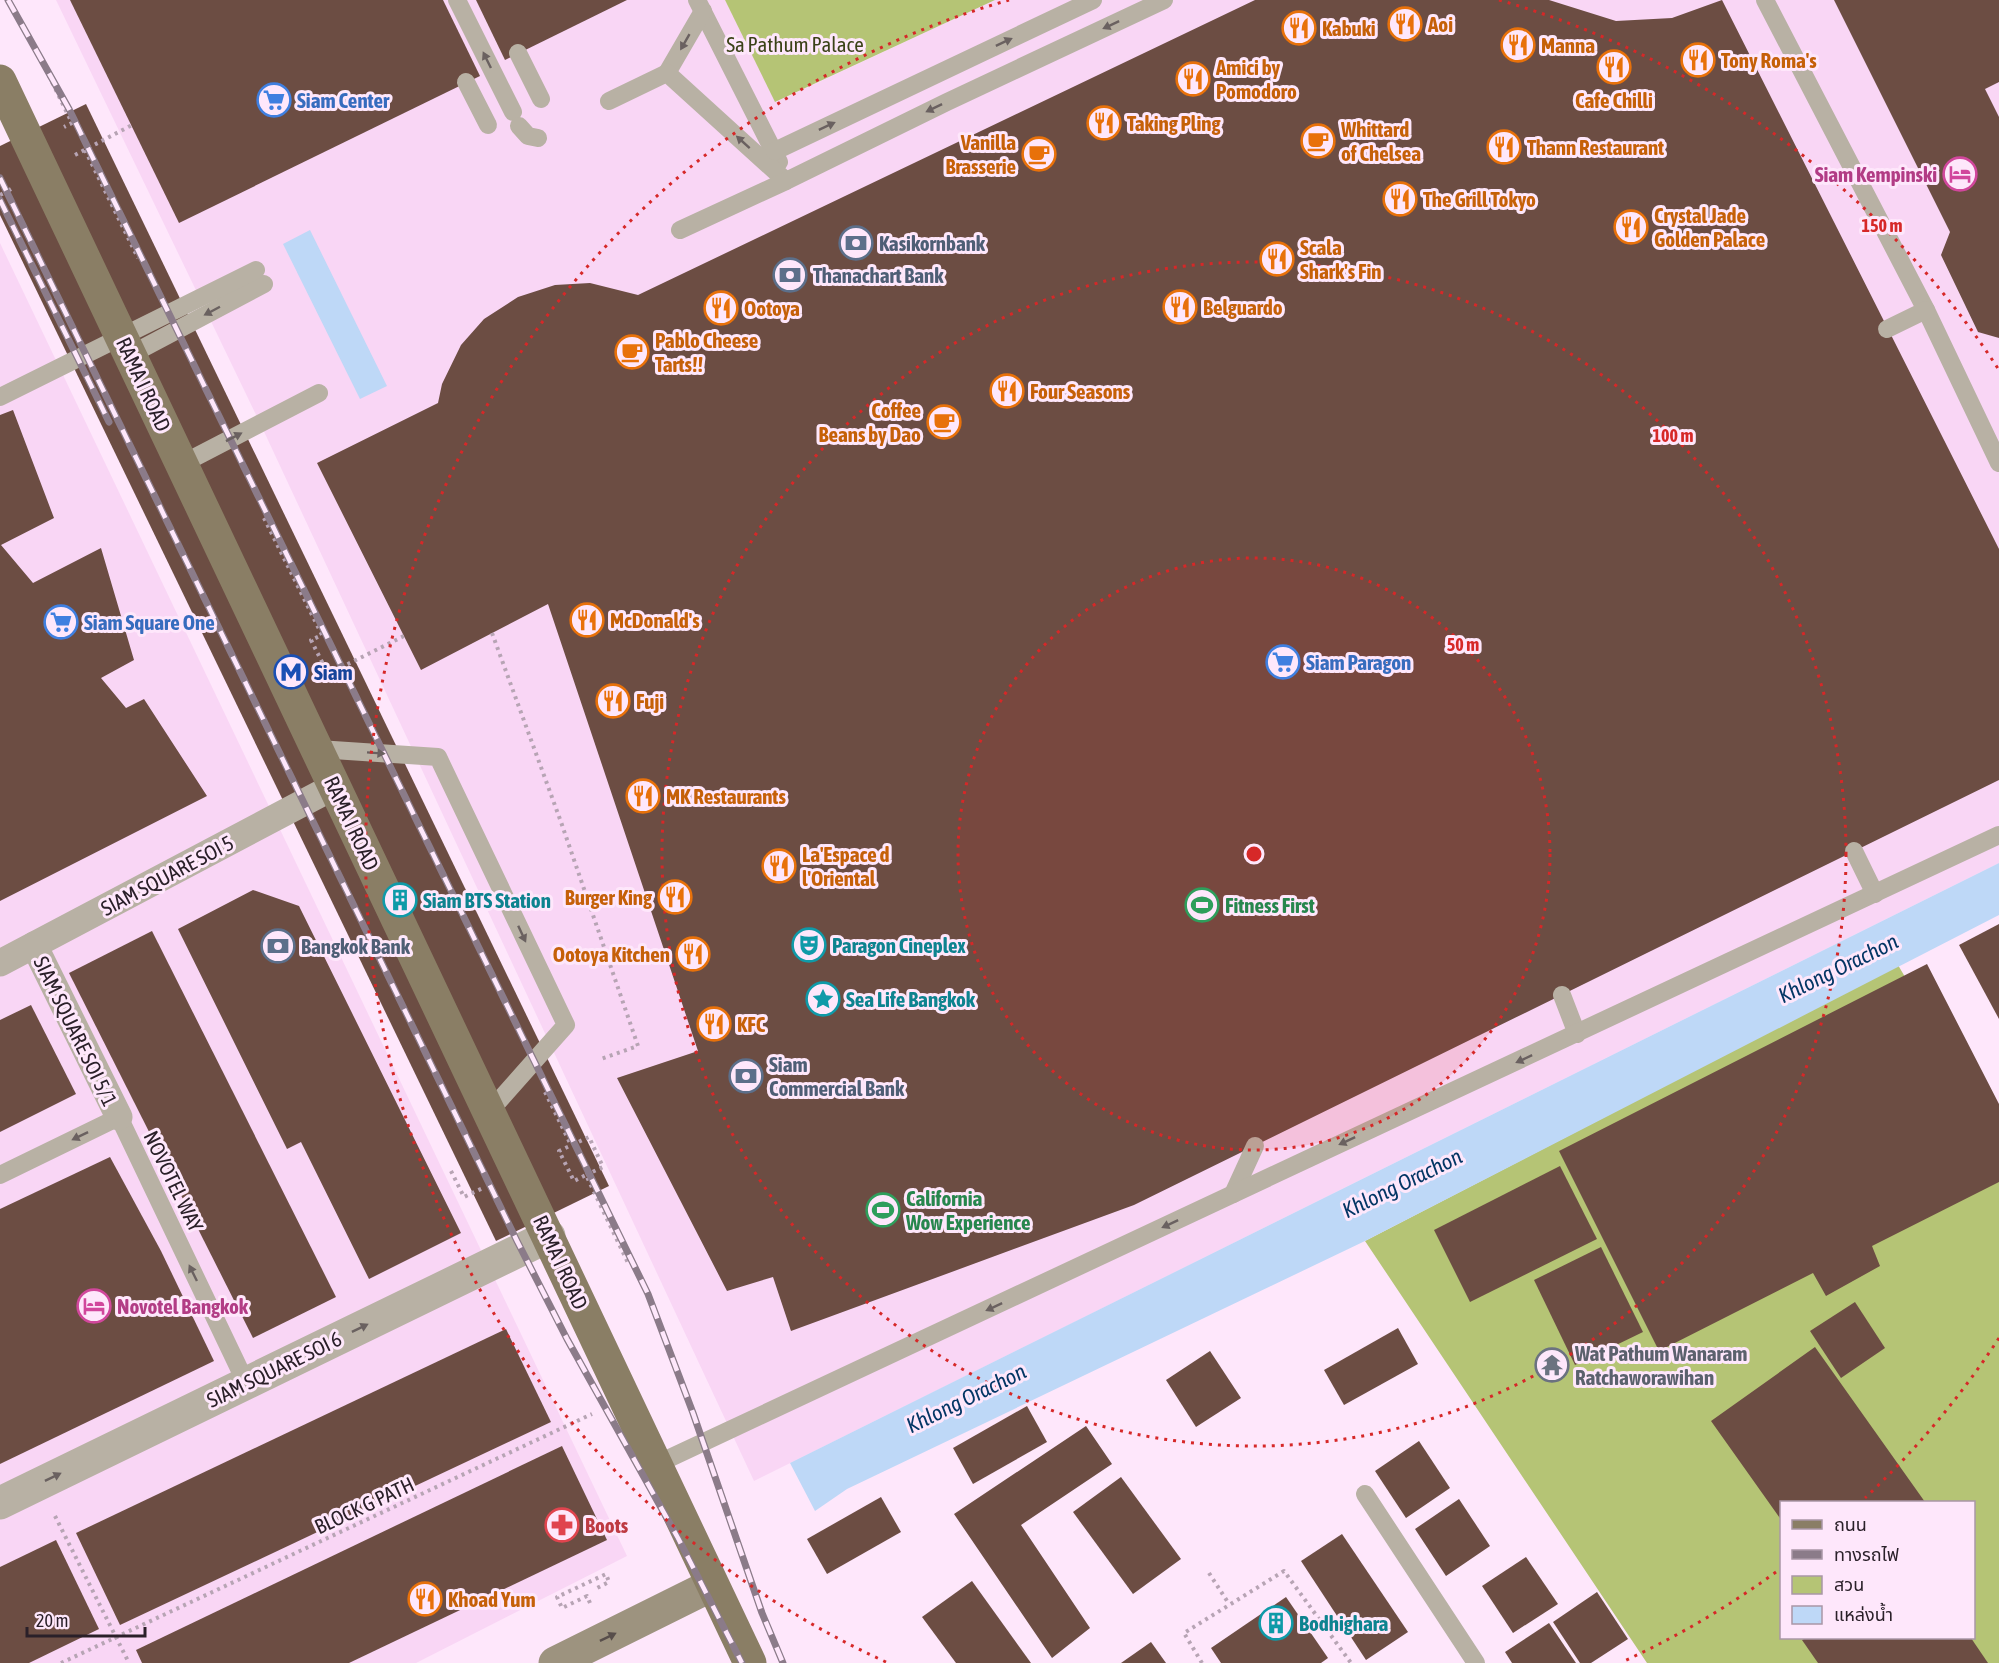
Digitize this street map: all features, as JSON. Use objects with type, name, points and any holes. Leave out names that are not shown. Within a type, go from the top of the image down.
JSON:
[{"type":"main road","name":"RAMA I ROAD","points":[[0,81],[750,1663]]},
{"type":"main road","points":[[555,1663],[712,1585]]},
{"type":"street","name":"SIAM SQUARE SOI 5","points":[[0,963],[335,786]]},
{"type":"street","name":"SIAM SQUARE SOI 5/1","points":[[34,945],[119,1117]]},
{"type":"street","name":"SIAM SQUARE SOI 6","points":[[0,1503],[549,1236]]},
{"type":"lane","points":[[457,0],[516,119],[528,136],[538,138]]},
{"type":"lane","points":[[775,151],[1093,0]]},
{"type":"lane","points":[[680,230],[1164,0]]},
{"type":"lane","points":[[1765,0],[1926,310],[1999,463]]},
{"type":"lane","points":[[700,5],[775,151],[786,181]]},
{"type":"lane","points":[[609,101],[667,73],[700,5]]},
{"type":"lane","points":[[518,53],[541,99]]},
{"type":"lane","points":[[667,73],[786,181]]},
{"type":"lane","points":[[466,82],[488,125]]},
{"type":"lane","points":[[0,398],[126,346],[260,277]]},
{"type":"lane","points":[[1887,329],[1926,310]]},
{"type":"lane","points":[[182,464],[320,393]]},
{"type":"lane","points":[[318,749],[438,757],[561,1014],[566,1025],[489,1112]]},
{"type":"lane","points":[[657,1464],[1999,835]]},
{"type":"lane","points":[[1854,851],[1875,894]]},
{"type":"lane","points":[[1562,995],[1577,1034]]},
{"type":"lane","name":"NOVOTEL WAY","points":[[0,1174],[119,1117],[246,1383]]},
{"type":"lane","points":[[1233,1194],[1255,1146]]},
{"type":"lane","points":[[1365,1494],[1476,1663]]},
{"type":"path","points":[[29,35],[72,123],[60,129],[64,136]]},
{"type":"path","points":[[71,150],[74,156],[132,125]]},
{"type":"path","points":[[85,150],[138,258]]},
{"type":"path","points":[[0,195],[6,192]]},
{"type":"path","points":[[10,201],[58,300]]},
{"type":"path","points":[[264,518],[322,635],[311,640],[328,674],[404,636]]},
{"type":"path","points":[[492,633],[561,822],[638,1046],[601,1059]]},
{"type":"path","points":[[589,1137],[603,1167],[574,1181],[559,1151],[571,1145],[589,1137]]},
{"type":"path","points":[[567,1138],[571,1145]]},
{"type":"path","points":[[451,1171],[464,1197],[473,1193]]},
{"type":"path","points":[[586,1175],[629,1265]]},
{"type":"path","name":"BLOCK G PATH","points":[[61,1663],[625,1399]]},
{"type":"path","points":[[39,1484],[129,1663]]},
{"type":"path","points":[[1202,1663],[1184,1633],[1284,1571],[1351,1663]]},
{"type":"path","points":[[1209,1573],[1229,1604]]},
{"type":"path","points":[[590,1603],[587,1596],[562,1608],[557,1598],[606,1574],[609,1582],[595,1589]]},
{"type":"shaded area","name":"Siam Paragon","points":[[56,0],[725,0],[776,102],[995,0],[1999,0],[1999,863],[754,1481],[260,423]]},
{"type":"shaded area","points":[[0,243],[627,1556],[416,1663],[0,1663]]},
{"type":"green space","name":"Sa Pathum Palace","points":[[725,0],[995,0],[775,102]]},
{"type":"green space","points":[[1898,965],[1999,1137],[1999,1663],[1647,1663],[1365,1241]]},
{"type":"water","points":[[310,230],[387,386],[360,399],[283,244]]},
{"type":"water","name":"Khlong Orachon","points":[[1999,863],[1999,915],[1365,1241],[847,1489],[815,1511],[790,1463]]},
{"type":"building","name":"Siam Center","points":[[70,0],[443,0],[480,76],[179,223]]},
{"type":"building","points":[[476,0],[627,0],[505,60]]},
{"type":"building","name":"Siam Paragon","points":[[1255,0],[1549,0],[1616,21],[1672,18],[1722,0],[1999,549],[1999,780],[1134,1205],[791,1331],[773,1277],[727,1291],[617,1078],[698,1051],[548,604],[421,670],[317,463],[438,403],[442,384],[461,345],[484,319],[518,297],[555,285],[590,283],[638,295]]},
{"type":"building","name":"Siam Kempinski","points":[[1834,0],[1999,0],[1999,82],[1985,89],[1999,117],[1999,338],[1978,332],[1941,255],[1950,232]]},
{"type":"building","name":"Siam BTS Station","points":[[86,104],[609,1186],[496,1241],[0,215],[0,146]]},
{"type":"building","name":"Siam Square One","points":[[13,410],[54,518],[1,545],[33,583],[101,548],[134,660],[101,678],[126,708],[144,699],[207,796],[0,901],[0,415]]},
{"type":"building","points":[[253,890],[299,906],[461,1233],[369,1279],[301,1142],[287,1149],[178,929]]},
{"type":"building","points":[[1999,924],[1999,1019],[1959,945]]},
{"type":"building","points":[[152,931],[336,1297],[253,1338],[69,973]]},
{"type":"building","points":[[1927,964],[1999,1104],[1999,1182],[1872,1246],[1880,1266],[1826,1296],[1813,1273],[1659,1351],[1559,1151]]},
{"type":"building","points":[[31,1005],[76,1094],[0,1132],[0,1020]]},
{"type":"building","name":"Novotel Bangkok","points":[[110,1157],[161,1251],[214,1361],[0,1464],[0,1209]]},
{"type":"building","points":[[1560,1166],[1597,1239],[1470,1302],[1434,1230]]},
{"type":"building","points":[[1601,1247],[1643,1332],[1575,1365],[1534,1280]]},
{"type":"building","points":[[1855,1302],[1885,1348],[1841,1378],[1810,1331]]},
{"type":"building","points":[[1398,1328],[1418,1364],[1344,1405],[1324,1370]]},
{"type":"building","points":[[506,1329],[551,1422],[120,1625],[76,1533]]},
{"type":"building","points":[[1815,1347],[1924,1501],[1780,1501],[1780,1518],[1711,1421]]},
{"type":"building","points":[[1210,1351],[1241,1398],[1196,1427],[1166,1380]]},
{"type":"building","points":[[1027,1406],[1047,1442],[973,1484],[953,1448]]},
{"type":"building","points":[[1086,1426],[1112,1464],[1021,1525],[1090,1628],[1052,1658],[954,1514]]},
{"type":"building","points":[[1419,1441],[1450,1488],[1406,1518],[1375,1471]]},
{"type":"building","points":[[562,1446],[607,1540],[349,1663],[142,1663],[136,1650]]},
{"type":"building","points":[[1121,1477],[1181,1559],[1133,1594],[1073,1512]]},
{"type":"building","points":[[881,1497],[901,1532],[827,1574],[807,1539]]},
{"type":"building","points":[[1459,1499],[1490,1546],[1446,1576],[1415,1529]]},
{"type":"building","points":[[1342,1534],[1408,1632],[1366,1660],[1301,1561]]},
{"type":"building","points":[[56,1540],[99,1629],[29,1663],[0,1663],[0,1567]]},
{"type":"building","points":[[1526,1557],[1558,1604],[1513,1633],[1482,1586]]},
{"type":"building","points":[[972,1581],[1031,1663],[956,1663],[922,1617]]},
{"type":"building","points":[[1597,1592],[1628,1639],[1591,1663],[1580,1663],[1553,1622]]},
{"type":"building","name":"Bodhighara","points":[[1286,1597],[1328,1658],[1321,1663],[1221,1663],[1211,1648]]},
{"type":"building","points":[[1549,1623],[1576,1663],[1512,1663],[1505,1652]]},
{"type":"building","points":[[1972,1639],[1988,1663],[1818,1663],[1802,1640]]},
{"type":"building","points":[[1151,1642],[1166,1663],[1121,1663]]},
{"type":"railway","points":[[8,0],[69,109],[648,1294],[693,1413],[762,1613],[783,1663]]},
{"type":"railway","points":[[0,178],[517,1241],[567,1339],[678,1538],[742,1663]]},
{"type":"railway","points":[[0,200],[109,422]]},
{"type":"place","name":"Aoi","points":[[1405,24]]},
{"type":"place","name":"Kabuki","points":[[1299,28]]},
{"type":"place","name":"Manna","points":[[1518,45]]},
{"type":"place","name":"Tony Roma's","points":[[1698,60]]},
{"type":"place","name":"Cafe Chilli","points":[[1614,67]]},
{"type":"place","name":"Amici by Pomodoro","points":[[1193,79]]},
{"type":"place","name":"Siam Center","points":[[274,100]]},
{"type":"place","name":"Taking Pling","points":[[1104,123]]},
{"type":"place","name":"Whittard of Chelsea","points":[[1318,141]]},
{"type":"place","name":"Thann Restaurant","points":[[1504,147]]},
{"type":"place","name":"Vanilla Brasserie","points":[[1039,154]]},
{"type":"place","name":"Siam Kempinski","points":[[1960,174]]},
{"type":"place","name":"The Grill Tokyo","points":[[1400,199]]},
{"type":"place","name":"Crystal Jade Golden Palace","points":[[1631,227]]},
{"type":"place","name":"Kasikornbank","points":[[856,243]]},
{"type":"place","name":"Scala Shark's Fin","points":[[1277,259]]},
{"type":"place","name":"Thanachart Bank","points":[[790,275]]},
{"type":"place","name":"Belguardo","points":[[1180,307]]},
{"type":"place","name":"Ootoya","points":[[721,308]]},
{"type":"place","name":"Pablo Cheese Tarts!!","points":[[632,352]]},
{"type":"place","name":"Four Seasons","points":[[1007,391]]},
{"type":"place","name":"Coffee Beans by Dao","points":[[944,422]]},
{"type":"place","name":"McDonald's","points":[[587,620]]},
{"type":"place","name":"Siam Square One","points":[[61,622]]},
{"type":"place","name":"Siam Paragon","points":[[1283,662]]},
{"type":"place","name":"Siam","points":[[291,672]]},
{"type":"place","name":"Fuji","points":[[613,701]]},
{"type":"place","name":"MK Restaurants","points":[[643,796]]},
{"type":"place","name":"La'Espace d l'Oriental","points":[[779,866]]},
{"type":"place","name":"Burger King","points":[[675,897]]},
{"type":"place","name":"Siam BTS Station","points":[[400,900]]},
{"type":"place","name":"Fitness First","points":[[1202,905]]},
{"type":"place","name":"Paragon Cineplex","points":[[809,945]]},
{"type":"place","name":"Bangkok Bank","points":[[278,946]]},
{"type":"place","name":"Ootoya Kitchen","points":[[693,954]]},
{"type":"place","name":"Sea Life Bangkok","points":[[823,999]]},
{"type":"place","name":"KFC","points":[[714,1024]]},
{"type":"place","name":"Siam Commercial Bank","points":[[746,1076]]},
{"type":"place","name":"California Wow Experience","points":[[883,1210]]},
{"type":"place","name":"Novotel Bangkok","points":[[94,1306]]},
{"type":"place","name":"Wat Pathum Wanaram Ratchaworawihan","points":[[1552,1365]]},
{"type":"place","name":"Boots","points":[[562,1525]]},
{"type":"place","name":"Khoad Yum","points":[[425,1599]]},
{"type":"place","name":"Bodhighara","points":[[1276,1623]]}]
